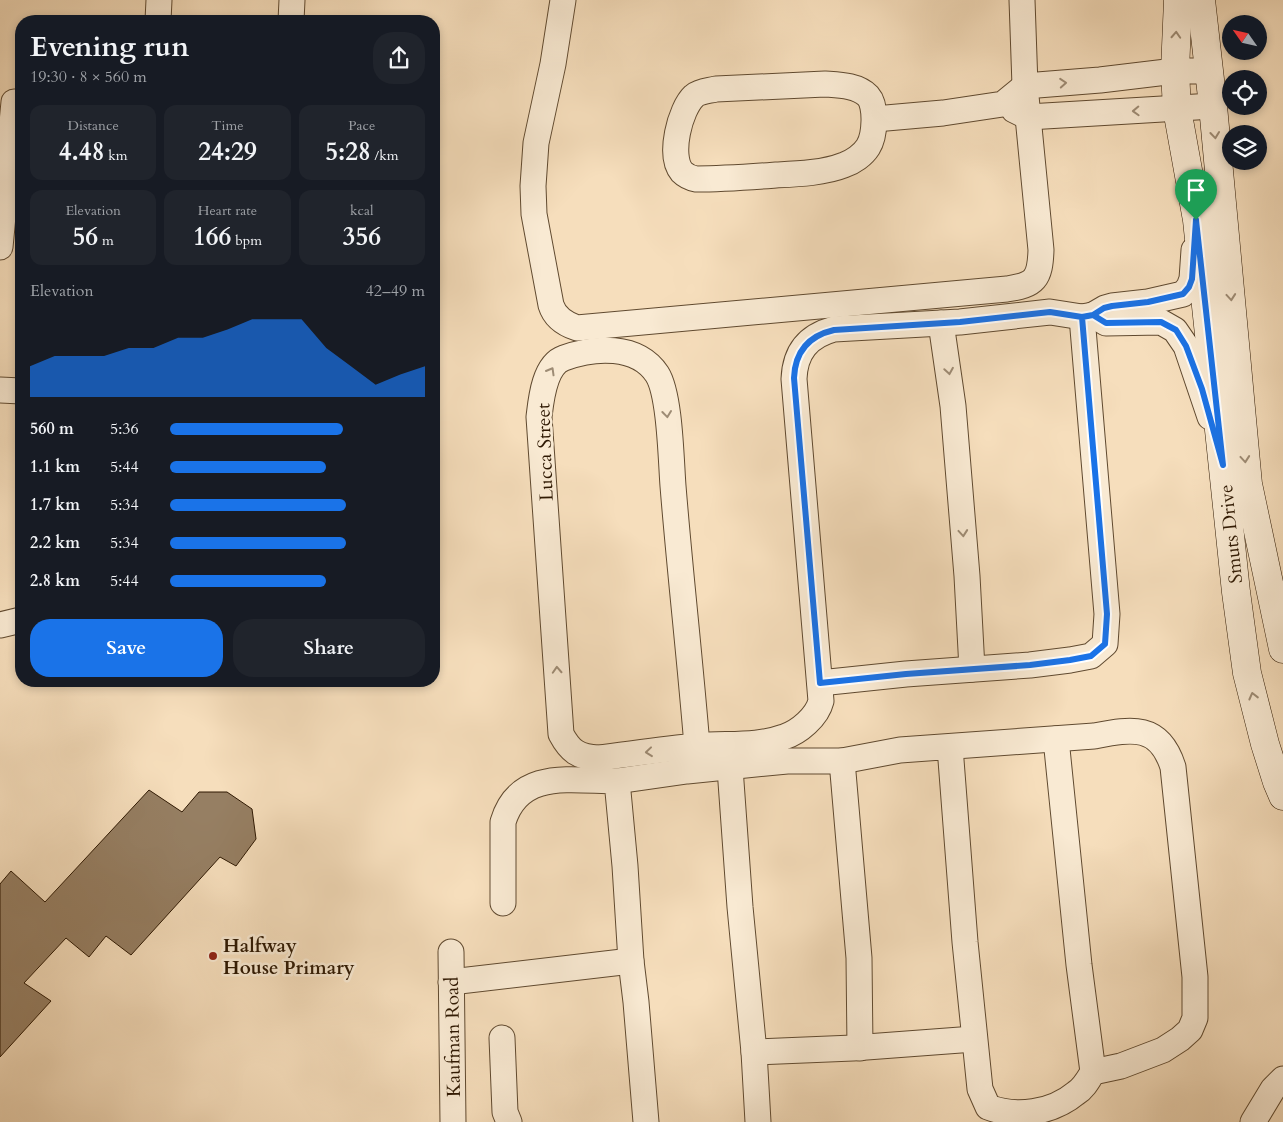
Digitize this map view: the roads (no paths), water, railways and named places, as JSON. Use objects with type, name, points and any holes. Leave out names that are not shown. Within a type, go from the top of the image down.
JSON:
[{"type":"main road","name":"Smuts Drive","points":[[1178,0],[1175,71],[1177,109],[1196,220],[1236,592],[1247,672],[1276,782],[1283,796]]},
{"type":"main road","name":"Smuts Drive","points":[[1201,0],[1213,106],[1248,484],[1283,649]]},
{"type":"street","points":[[158,15],[159,0]]},
{"type":"street","points":[[291,15],[292,0]]},
{"type":"street","points":[[563,0],[553,64],[536,143],[533,186],[534,205],[550,305],[554,313],[562,321],[578,328],[1024,286],[1034,280],[1039,272],[1041,250],[1025,86],[1022,0]]},
{"type":"street","points":[[875,119],[943,114],[1003,104],[1025,86],[1175,71],[1208,71]]},
{"type":"street","points":[[839,85],[857,89],[868,96],[872,101],[875,119],[869,146],[860,157],[844,166],[807,173],[696,179],[682,172],[678,164],[676,148],[682,116],[690,101],[701,92],[745,87],[839,85]]},
{"type":"street","points":[[0,247],[12,101]]},
{"type":"street","points":[[1003,104],[1028,117],[1213,106]]},
{"type":"street","points":[[820,683],[906,674],[1030,665],[1091,656],[1105,644],[1107,614],[1088,316],[1112,306],[1148,302],[1183,294],[1189,287],[1192,279],[1196,220]]},
{"type":"street","points":[[1169,298],[1169,325],[1176,330],[1186,346],[1202,389],[1223,465]]},
{"type":"street","name":"Lucca Street","points":[[697,746],[670,444],[662,384],[652,367],[636,356],[625,352],[594,351],[561,358],[552,367],[544,385],[539,418],[561,734],[567,746],[577,753],[598,758],[697,746],[772,740],[791,734],[814,716],[819,706],[820,683],[794,367],[806,344],[817,335],[855,327],[941,323],[1050,312],[1088,316],[1106,323],[1161,322],[1169,325]]},
{"type":"street","points":[[941,323],[953,406],[967,576],[972,669]]},
{"type":"street","points":[[0,390],[15,391]]},
{"type":"street","points":[[0,625],[15,621]]},
{"type":"street","points":[[503,903],[503,822],[506,814],[518,795],[533,786],[551,781],[617,781],[687,771],[787,761],[842,760],[900,750],[1094,736],[1124,730],[1146,732],[1164,747],[1170,756],[1173,767],[1195,977],[1195,1018],[1190,1030],[1163,1050],[1134,1062],[1092,1072]]},
{"type":"street","points":[[950,747],[965,942],[980,1090],[988,1107],[1012,1113],[1033,1112],[1063,1102],[1084,1087],[1092,1072],[1056,739]]},
{"type":"street","points":[[842,760],[859,958],[860,1048]]},
{"type":"street","points":[[730,768],[740,906],[754,1052],[758,1122]]},
{"type":"street","points":[[617,781],[646,1122]]},
{"type":"street","name":"Kaufman Road","points":[[451,952],[453,1122]]},
{"type":"street","points":[[451,982],[631,961]]},
{"type":"street","points":[[502,1038],[506,1112],[510,1122]]},
{"type":"street","points":[[754,1052],[860,1048],[974,1040]]},
{"type":"street","points":[[1253,1122],[1273,1089],[1283,1079]]},
{"type":"place","name":"Halfway House Primary","points":[[213,956]]}]
